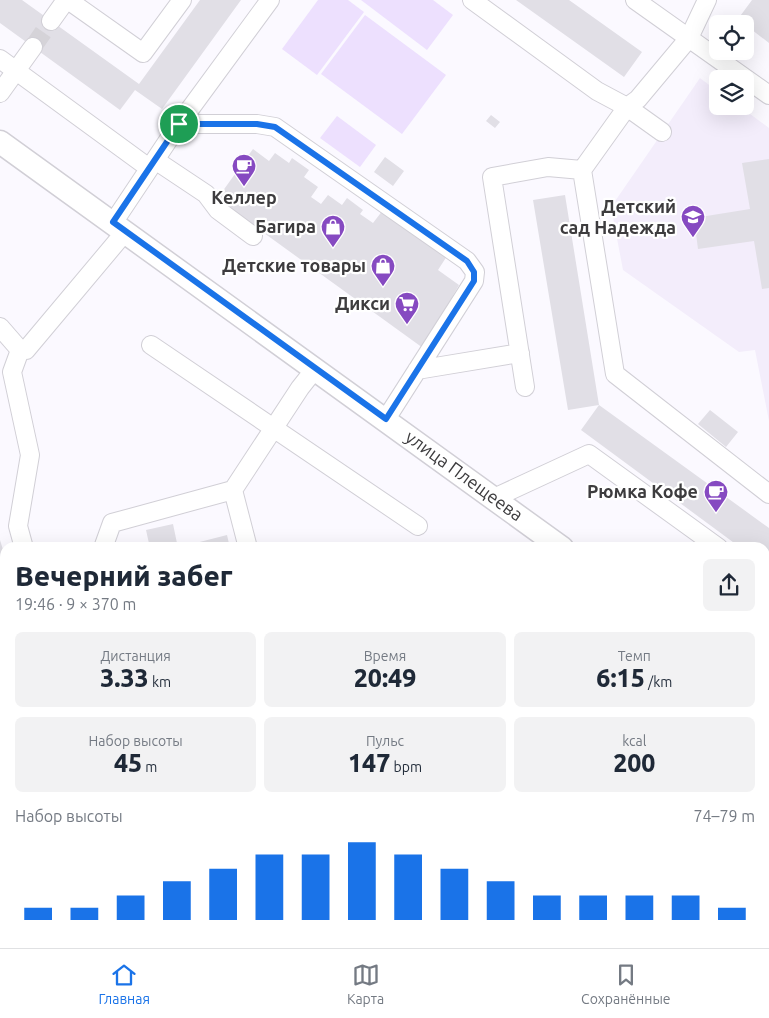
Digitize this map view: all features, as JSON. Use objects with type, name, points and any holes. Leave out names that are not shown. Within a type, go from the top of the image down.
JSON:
[{"type":"main road","name":"улица Плещеева","points":[[0,142],[554,542]]},
{"type":"street","points":[[52,21],[67,0],[143,53],[182,0]]},
{"type":"street","points":[[0,327],[20,350],[26,350],[119,227],[152,164],[270,0]]},
{"type":"street","points":[[472,0],[597,90],[627,107],[662,132]]},
{"type":"street","points":[[635,0],[769,95]]},
{"type":"street","points":[[707,0],[689,38],[638,99],[627,107],[582,170],[615,374],[769,494]]},
{"type":"street","points":[[0,93],[33,47]]},
{"type":"street","points":[[0,59],[152,164],[206,194],[218,210],[253,236]]},
{"type":"street","points":[[179,124],[257,124],[275,127],[467,261],[474,272],[474,281],[386,419]]},
{"type":"street","points":[[525,387],[492,177],[548,167],[582,170]]},
{"type":"street","points":[[151,345],[418,526]]},
{"type":"street","points":[[20,350],[6,374],[30,455],[18,526],[22,542]]},
{"type":"street","points":[[417,370],[520,353]]},
{"type":"street","points":[[105,542],[112,522],[233,490],[273,428],[315,369]]},
{"type":"street","points":[[494,498],[589,454],[711,542]]},
{"type":"street","points":[[233,490],[246,542]]},
{"type":"shaded area","points":[[318,0],[348,0],[364,12],[317,75],[282,49]]},
{"type":"shaded area","points":[[361,0],[433,0],[453,15],[427,50]]},
{"type":"shaded area","points":[[365,15],[446,75],[402,134],[321,74]]},
{"type":"shaded area","name":"Детский сад Надежда","points":[[700,78],[709,85],[709,115],[751,115],[769,128],[769,421],[755,350],[739,352],[623,270],[611,207]]},
{"type":"shaded area","points":[[337,116],[376,145],[360,167],[320,138]]},
{"type":"building","points":[[0,0],[22,0],[139,84],[200,0],[241,0],[162,109],[135,90],[120,110],[0,23]]},
{"type":"building","points":[[516,0],[569,0],[642,52],[624,77]]},
{"type":"building","points":[[752,0],[769,0],[769,43],[754,31],[754,15],[741,15]]},
{"type":"building","points":[[491,115],[500,122],[495,128],[486,121]]},
{"type":"building","points":[[253,149],[269,161],[275,153],[289,163],[292,158],[309,170],[304,177],[318,187],[311,197],[321,204],[328,195],[342,205],[347,198],[363,210],[360,214],[373,223],[383,210],[447,256],[438,270],[459,285],[423,348],[217,199]]},
{"type":"building","points":[[385,157],[404,171],[393,186],[374,172]]},
{"type":"building","points":[[769,159],[769,288],[762,289],[754,241],[698,249],[694,218],[750,209],[742,163]]},
{"type":"building","points":[[565,195],[599,405],[568,410],[533,200]]},
{"type":"building","points":[[599,405],[769,528],[769,542],[733,542],[581,430]]},
{"type":"building","points":[[710,410],[738,432],[726,447],[698,424]]},
{"type":"building","points":[[173,524],[177,542],[149,542],[146,530]]},
{"type":"building","points":[[227,535],[229,542],[200,542]]},
{"type":"tunnel","points":[[33,47],[51,21]]},
{"type":"place","name":"Келлер","points":[[244,187]]},
{"type":"place","name":"Детский сад Надежда","points":[[693,238]]},
{"type":"place","name":"Багира","points":[[333,248]]},
{"type":"place","name":"Детские товары","points":[[383,287]]},
{"type":"place","name":"Дикси","points":[[407,325]]},
{"type":"place","name":"Рюмка Кофе","points":[[716,513]]},
{"type":"route","points":[[179,124],[257,124],[275,127],[467,261],[474,272],[474,281],[386,419],[113,222],[126,200],[179,124]]}]
